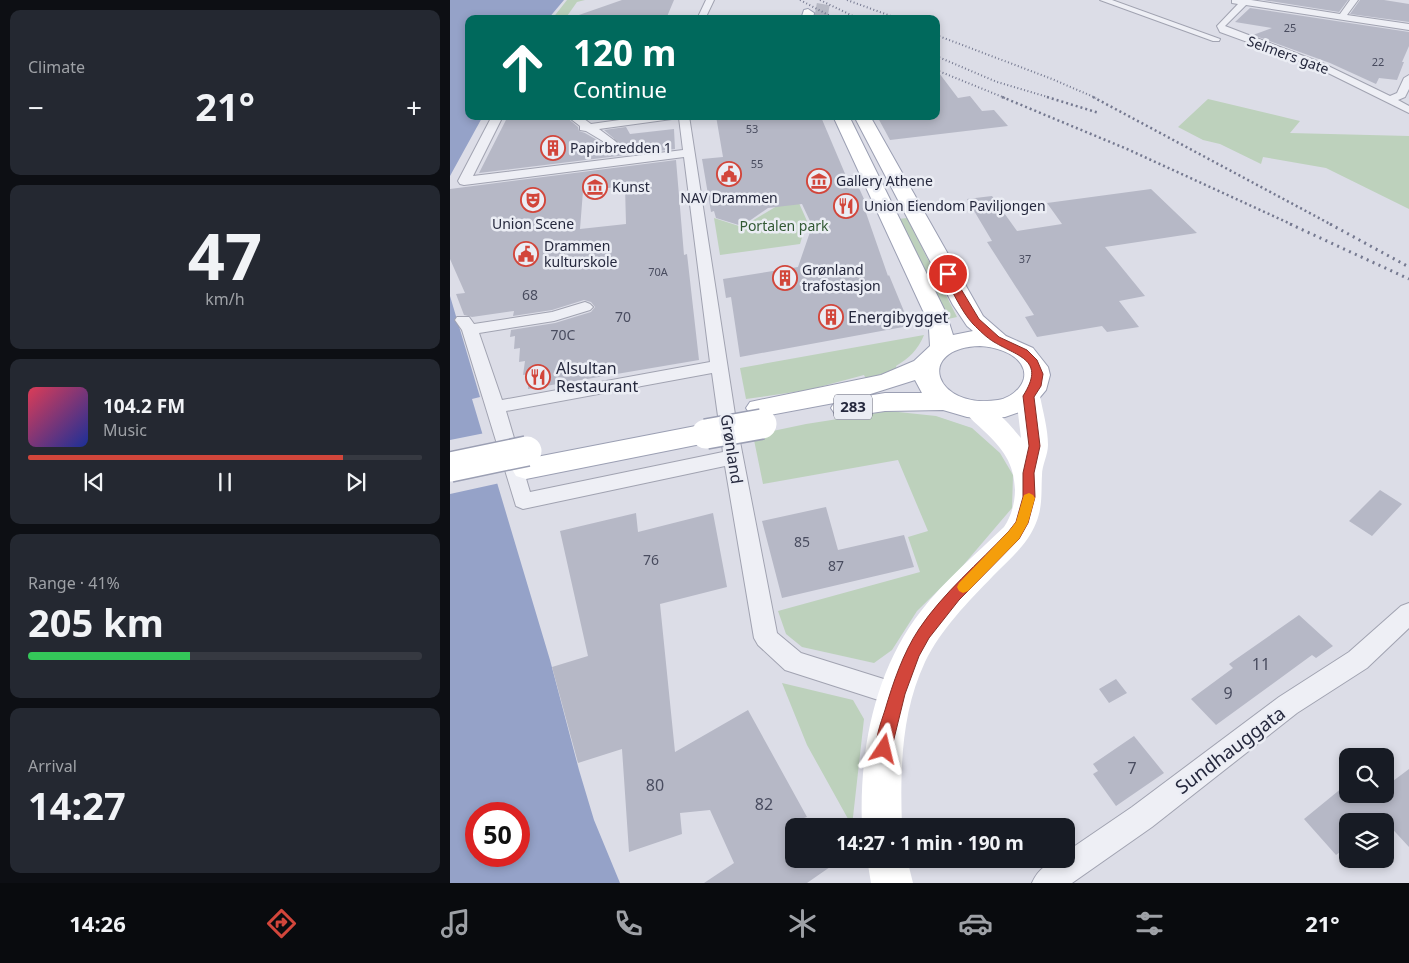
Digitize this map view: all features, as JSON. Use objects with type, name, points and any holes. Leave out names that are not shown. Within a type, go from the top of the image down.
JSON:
[{"type":"main road","name":"283","points":[[843,120],[887,209],[941,329],[935,356],[927,378],[932,388],[946,401],[963,408],[978,411],[994,411],[1011,407],[1028,396],[1036,386],[1037,374],[1033,362],[1024,352],[996,339],[976,321],[964,305],[864,120]]},
{"type":"main road","name":"283","points":[[760,416],[876,384],[968,339],[996,339]]},
{"type":"main road","points":[[881,818],[880,798],[886,731],[897,694],[913,653],[924,633],[954,596],[1014,535],[1022,523],[1029,497],[1028,473],[1035,446],[1028,396]]},
{"type":"main road","name":"283","points":[[450,466],[526,460],[760,416],[867,404],[946,401]]},
{"type":"main road","points":[[978,411],[1022,456],[1028,473]]},
{"type":"main road","name":"283","points":[[450,485],[526,460]]},
{"type":"main road","points":[[889,868],[892,883]]},
{"type":"street","points":[[703,15],[710,0]]},
{"type":"street","points":[[1104,0],[1216,39]]},
{"type":"street","points":[[1230,0],[1409,27]]},
{"type":"street","points":[[1342,17],[1354,0]]},
{"type":"street","name":"Selmers gate","points":[[1246,1],[1221,26],[1223,30],[1311,62],[1390,99]]},
{"type":"street","points":[[1390,99],[1401,95],[1409,78]]},
{"type":"street","points":[[1390,99],[1409,110]]},
{"type":"street","points":[[464,181],[500,120]]},
{"type":"street","points":[[577,120],[611,143]]},
{"type":"street","points":[[586,128],[615,120]]},
{"type":"street","name":"Grønland","points":[[685,120],[719,366],[766,638],[794,662],[897,694]]},
{"type":"street","points":[[624,152],[634,160]]},
{"type":"street","points":[[464,181],[689,153]]},
{"type":"street","points":[[585,307],[554,316],[467,325],[496,407],[523,501],[735,466]]},
{"type":"street","points":[[496,407],[719,366]]},
{"type":"street","name":"Sundhauggata","points":[[1047,883],[1142,817],[1288,705],[1358,660],[1409,613]]},
{"type":"green space","points":[[567,0],[585,0],[577,2],[568,15],[555,15]]},
{"type":"green space","points":[[1208,99],[1300,121],[1290,133],[1409,136],[1409,209],[1326,168],[1263,157],[1261,164],[1220,144],[1203,140],[1178,127]]},
{"type":"green space","name":"Portalen park","points":[[799,203],[807,221],[800,244],[720,255],[714,218],[742,227],[777,206]]},
{"type":"green space","points":[[907,218],[957,317],[948,319],[898,219]]},
{"type":"green space","points":[[924,335],[913,353],[896,366],[897,369],[866,379],[864,375],[808,390],[746,399],[740,368]]},
{"type":"green space","points":[[889,411],[936,416],[972,428],[1000,453],[1013,475],[1012,508],[960,569],[917,611],[892,650],[874,663],[802,647],[786,634],[778,611],[920,572],[908,537],[928,531],[898,460],[763,484],[753,435],[806,424]]},
{"type":"green space","points":[[782,683],[853,700],[864,719],[853,818],[848,818],[807,745]]},
{"type":"water","points":[[450,0],[564,0],[551,15],[465,15],[465,120],[481,120],[450,176]]},
{"type":"water","points":[[450,296],[480,397],[472,399],[550,660],[579,770],[594,820],[620,883],[450,883]]},
{"type":"pier","points":[[485,433],[500,483],[450,494],[450,440]]},
{"type":"building","points":[[622,0],[674,0],[668,15],[579,15]]},
{"type":"building","points":[[1263,0],[1348,0],[1339,12]]},
{"type":"building","points":[[1360,0],[1384,0],[1409,4],[1409,22],[1350,14]]},
{"type":"building","points":[[1250,8],[1409,32],[1409,46],[1397,80],[1379,78],[1376,84],[1330,63],[1253,35],[1272,28],[1235,22]]},
{"type":"building","points":[[940,74],[958,98],[970,96],[982,111],[994,110],[1008,126],[890,140],[879,120],[940,120]]},
{"type":"building","name":"Papirbredden 1","points":[[506,120],[570,120],[578,127],[579,131],[611,148],[616,146],[618,142],[604,130],[626,127],[630,134],[674,129],[675,149],[479,173]]},
{"type":"building","points":[[717,120],[822,120],[846,176],[853,175],[869,210],[865,210],[888,276],[908,321],[903,327],[740,357],[731,297],[726,298],[723,279],[798,267],[810,232],[810,221],[802,204],[768,208],[742,226],[716,218],[714,211],[711,212],[702,159],[723,157]]},
{"type":"building","points":[[676,160],[684,255],[687,254],[699,360],[528,389],[529,374],[523,375],[525,361],[519,362],[520,348],[514,349],[515,336],[510,337],[511,330],[555,323],[591,312],[595,307],[591,302],[584,300],[552,310],[513,316],[514,311],[472,317],[464,315],[456,294],[465,293],[450,259],[450,189]],"holes":[[[625,186],[626,224],[580,229],[583,191]]]},
{"type":"building","points":[[1151,189],[1197,233],[1105,247],[1145,296],[1119,301],[1139,327],[1107,332],[1102,326],[1037,337],[1025,317],[1034,315],[987,242],[992,241],[967,199],[992,196],[1017,231],[1062,224],[1047,203]]},
{"type":"building","points":[[1380,490],[1402,504],[1372,536],[1349,521]]},
{"type":"building","points":[[826,507],[838,550],[904,535],[914,567],[782,598],[762,521]]},
{"type":"building","points":[[636,513],[638,532],[713,513],[727,587],[660,604],[675,752],[748,710],[807,817],[785,818],[785,868],[829,868],[807,883],[704,883],[734,863],[710,810],[680,813],[682,834],[629,852],[622,749],[578,763],[552,667],[588,656],[560,531]]},
{"type":"building","points":[[1299,615],[1333,646],[1316,658],[1312,655],[1216,725],[1191,699],[1233,668],[1229,664]]},
{"type":"building","points":[[1116,679],[1127,693],[1109,703],[1099,689]]},
{"type":"building","points":[[1134,736],[1164,773],[1116,806],[1093,774],[1098,771],[1093,764]]},
{"type":"building","points":[[1409,769],[1409,847],[1394,831],[1394,813],[1339,813],[1339,853],[1336,855],[1304,819],[1339,790],[1339,803],[1394,803],[1394,780]]},
{"type":"tunnel","points":[[821,15],[824,0]]},
{"type":"tunnel","points":[[611,143],[624,152]]},
{"type":"railway","points":[[800,0],[828,15]]},
{"type":"railway","points":[[820,0],[851,15]]},
{"type":"railway","points":[[847,0],[888,15]]},
{"type":"railway","points":[[940,37],[1052,79],[1096,98]]},
{"type":"railway","points":[[940,58],[997,82],[1051,98]]},
{"type":"railway","points":[[940,72],[1005,98]]},
{"type":"railway","points":[[1002,97],[1127,149],[1293,225]]},
{"type":"railway","points":[[1047,97],[1099,113]]},
{"type":"railway","points":[[1093,97],[1332,225]]},
{"type":"railway","points":[[1290,224],[1409,279]]},
{"type":"railway","points":[[1330,224],[1409,267]]},
{"type":"slow traffic","points":[[963,587],[1014,535],[1022,523],[1029,498]]},
{"type":"place","name":"Papirbredden 1","points":[[553,148]]},
{"type":"place","name":"NAV Drammen","points":[[729,174]]},
{"type":"place","name":"Gallery Athene","points":[[819,181]]},
{"type":"place","name":"Kunst","points":[[595,187]]},
{"type":"place","name":"Union Scene","points":[[533,200]]},
{"type":"place","name":"Union Eiendom Paviljongen","points":[[846,206]]},
{"type":"place","name":"Drammen kulturskole","points":[[526,254]]},
{"type":"place","name":"Grønland trafostasjon","points":[[785,278]]},
{"type":"place","name":"Energibygget","points":[[831,317]]},
{"type":"place","name":"Alsultan Restaurant","points":[[538,377]]},
{"type":"route","points":[[884,749],[886,731],[897,694],[913,653],[924,633],[954,596],[1014,535],[1022,523],[1029,497],[1028,473],[1035,446],[1028,396],[1036,386],[1037,374],[1033,362],[1024,352],[996,339],[976,321],[964,305],[948,274]]}]
